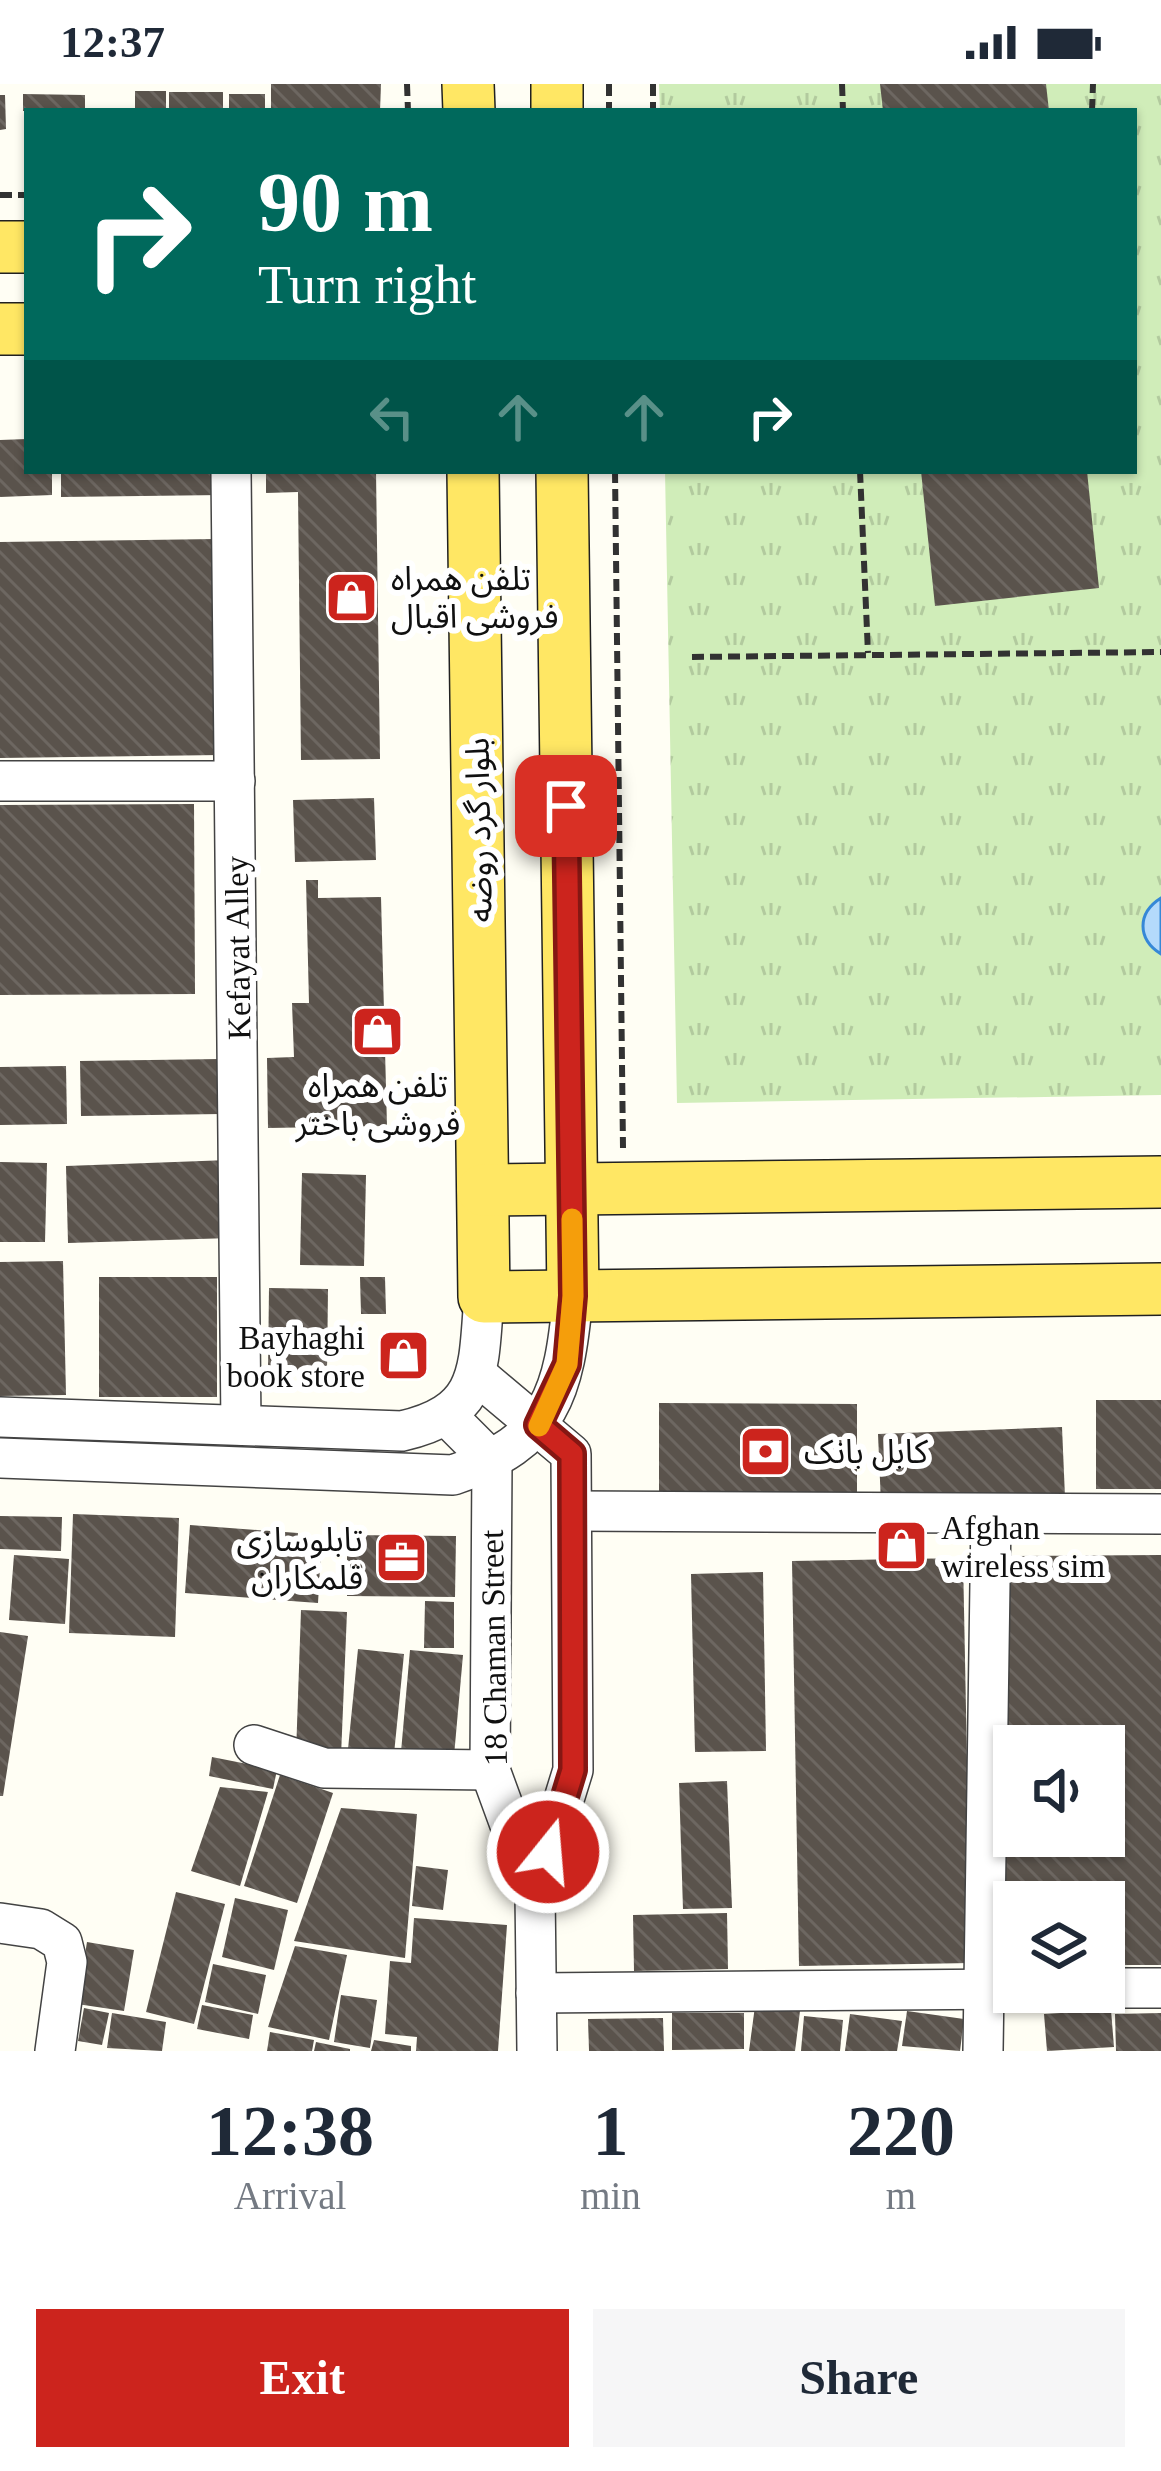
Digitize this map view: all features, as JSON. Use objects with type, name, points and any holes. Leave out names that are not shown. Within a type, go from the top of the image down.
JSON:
[{"type":"main road","name":"بلوار گرد روضه","points":[[473,474],[484,1297]]},
{"type":"main road","points":[[562,474],[573,1296]]},
{"type":"main road","points":[[483,1190],[1161,1182]]},
{"type":"main road","points":[[484,1297],[1161,1289]]},
{"type":"street","name":"Kefayat Alley","points":[[231,474],[241,1425]]},
{"type":"street","points":[[0,781],[235,782]]},
{"type":"street","points":[[0,1458],[453,1474],[492,1461],[538,1425],[567,1364],[573,1296]]},
{"type":"street","points":[[0,1417],[402,1431],[436,1423],[464,1400],[476,1374],[484,1297]]},
{"type":"street","name":"18 Chaman Street","points":[[476,1374],[572,1454],[573,1770],[535,1892],[537,2051]]},
{"type":"street","points":[[446,1415],[492,1461]]},
{"type":"street","name":"18 Chaman Street","points":[[492,1461],[490,1770],[535,1892]]},
{"type":"street","points":[[573,1511],[1161,1514]]},
{"type":"street","points":[[991,1516],[997,1881]]},
{"type":"street","points":[[254,1745],[324,1768],[490,1770]]},
{"type":"street","points":[[0,1924],[41,1929],[62,1942],[67,1962],[56,2051]]},
{"type":"street","points":[[1125,1988],[1161,1988]]},
{"type":"street","points":[[536,1993],[993,1989]]},
{"type":"street","points":[[983,2051],[993,2012]]},
{"type":"path","points":[[615,474],[623,1159]]},
{"type":"path","points":[[860,474],[868,654]]},
{"type":"path","points":[[692,657],[1161,652]]},
{"type":"green space","points":[[659,84],[1161,84],[1161,1095],[677,1103],[665,474],[1137,474],[1137,108],[660,108]]},
{"type":"water","points":[[1161,898],[1161,954],[1148,941],[1143,926],[1148,911]]},
{"type":"building","points":[[271,84],[381,84],[380,108],[271,108]]},
{"type":"building","points":[[880,84],[1046,84],[1049,108],[883,108]]},
{"type":"building","points":[[135,91],[166,91],[166,108],[135,108]]},
{"type":"building","points":[[169,92],[223,92],[223,108],[169,108]]},
{"type":"building","points":[[23,94],[85,95],[85,108],[23,111]]},
{"type":"building","points":[[229,94],[265,94],[265,108],[229,108]]},
{"type":"building","points":[[0,95],[5,95],[6,129],[0,130]]},
{"type":"building","points":[[24,439],[24,474],[52,474],[52,495],[0,497],[0,440]]},
{"type":"building","points":[[61,474],[221,474],[222,495],[61,497]]},
{"type":"building","points":[[266,474],[376,474],[380,759],[301,760],[298,492],[266,493]]},
{"type":"building","points":[[921,474],[1087,474],[1099,588],[935,606]]},
{"type":"building","points":[[216,539],[220,755],[0,758],[0,542]]},
{"type":"building","points":[[374,798],[376,860],[295,862],[293,800]]},
{"type":"building","points":[[194,804],[195,994],[0,995],[0,805]]},
{"type":"building","points":[[306,880],[318,880],[318,898],[381,897],[387,1126],[268,1128],[267,1058],[294,1057],[292,1003],[309,1003]]},
{"type":"building","points":[[220,1059],[221,1114],[81,1116],[80,1061]]},
{"type":"building","points":[[66,1066],[67,1124],[0,1125],[0,1067]]},
{"type":"building","points":[[229,1160],[231,1238],[68,1243],[66,1166]]},
{"type":"building","points":[[0,1162],[47,1163],[45,1242],[0,1242]]},
{"type":"building","points":[[302,1173],[366,1175],[364,1266],[300,1265]]},
{"type":"building","points":[[63,1261],[66,1395],[0,1396],[0,1262]]},
{"type":"building","points":[[99,1277],[217,1277],[217,1397],[99,1397]]},
{"type":"building","points":[[360,1277],[385,1277],[386,1314],[361,1314]]},
{"type":"building","points":[[269,1288],[328,1289],[327,1371],[268,1370]]},
{"type":"building","points":[[1096,1400],[1161,1400],[1161,1489],[1096,1489]]},
{"type":"building","points":[[659,1403],[857,1404],[857,1502],[659,1502]]},
{"type":"building","points":[[1062,1427],[1065,1497],[881,1504],[878,1434]]},
{"type":"building","points":[[73,1514],[179,1518],[175,1637],[69,1633]]},
{"type":"building","points":[[0,1516],[62,1517],[61,1551],[0,1549]]},
{"type":"building","points":[[190,1525],[298,1533],[297,1550],[321,1551],[318,1603],[185,1593]]},
{"type":"building","points":[[347,1535],[456,1536],[455,1597],[347,1596]]},
{"type":"building","points":[[14,1555],[69,1559],[65,1624],[9,1620]]},
{"type":"building","points":[[1161,1555],[1161,1965],[1125,1965],[1125,1881],[1006,1881],[1006,1857],[1125,1857],[1125,1725],[1005,1725],[1005,1556]]},
{"type":"building","points":[[963,1558],[971,1963],[799,1966],[792,1561]]},
{"type":"building","points":[[763,1572],[766,1751],[695,1752],[691,1574]]},
{"type":"building","points":[[425,1601],[454,1602],[454,1648],[424,1648]]},
{"type":"building","points":[[301,1610],[347,1612],[341,1756],[296,1754]]},
{"type":"building","points":[[0,1632],[28,1636],[3,1796],[0,1796]]},
{"type":"building","points":[[358,1649],[404,1654],[393,1764],[347,1759]]},
{"type":"building","points":[[410,1650],[463,1655],[454,1756],[401,1752]]},
{"type":"building","points":[[212,1757],[277,1770],[273,1789],[209,1776]]},
{"type":"building","points":[[280,1775],[333,1793],[297,1903],[244,1886]]},
{"type":"building","points":[[727,1781],[732,1908],[683,1909],[679,1783]]},
{"type":"building","points":[[220,1787],[268,1792],[240,1886],[191,1871]]},
{"type":"building","points":[[341,1808],[417,1814],[405,1958],[294,1941]]},
{"type":"building","points":[[416,1866],[448,1870],[443,1910],[412,1906]]},
{"type":"building","points":[[176,1892],[225,1904],[194,2024],[146,2012]]},
{"type":"building","points":[[235,1898],[288,1910],[274,1970],[222,1957]]},
{"type":"building","points":[[727,1913],[728,1969],[634,1971],[633,1915]]},
{"type":"building","points":[[414,1918],[507,1925],[498,2051],[416,2051],[417,2037],[385,2034],[390,1961],[411,1963]]},
{"type":"building","points":[[87,1942],[134,1950],[124,2011],[77,2004]]},
{"type":"building","points":[[295,1946],[347,1955],[329,2040],[268,2027]]},
{"type":"building","points":[[213,1964],[266,1975],[258,2014],[205,2002]]},
{"type":"building","points":[[341,1995],[377,2000],[370,2048],[334,2042]]},
{"type":"building","points":[[202,2005],[253,2015],[249,2039],[197,2029]]},
{"type":"building","points":[[755,2006],[800,2011],[795,2051],[749,2051]]},
{"type":"building","points":[[84,2008],[109,2013],[102,2045],[78,2041]]},
{"type":"building","points":[[907,2011],[964,2019],[960,2051],[902,2046]]},
{"type":"building","points":[[112,2013],[166,2022],[162,2051],[107,2048]]},
{"type":"building","points":[[672,2013],[744,2013],[744,2049],[672,2050]]},
{"type":"building","points":[[1111,2013],[1114,2047],[1047,2051],[1044,2014]]},
{"type":"building","points":[[1161,2013],[1161,2051],[1116,2051],[1115,2014]]},
{"type":"building","points":[[850,2014],[902,2021],[897,2051],[845,2051]]},
{"type":"building","points":[[804,2016],[843,2020],[840,2051],[801,2051]]},
{"type":"building","points":[[663,2018],[664,2051],[589,2051],[588,2019]]},
{"type":"building","points":[[270,2032],[314,2040],[312,2051],[267,2051]]},
{"type":"building","points":[[374,2040],[411,2046],[411,2051],[371,2051]]},
{"type":"building","points":[[316,2042],[350,2049],[350,2051],[314,2051]]},
{"type":"slow traffic","points":[[539,1426],[567,1364],[573,1296],[572,1219]]},
{"type":"place","name":"تلفن همراه فروشی اقبال","points":[[352,597]]},
{"type":"place","name":"تلفن همراه فروشی باختر","points":[[378,1031]]},
{"type":"place","name":"Bayhaghi book store","points":[[404,1356]]},
{"type":"place","name":"کابل بانک","points":[[765,1451]]},
{"type":"place","name":"Afghan wireless sim","points":[[902,1546]]},
{"type":"place","name":"تابلوسازی قلمکاران","points":[[402,1558]]},
{"type":"route","points":[[548,1852],[573,1770],[572,1454],[538,1425],[567,1364],[573,1296],[566,806]]}]
